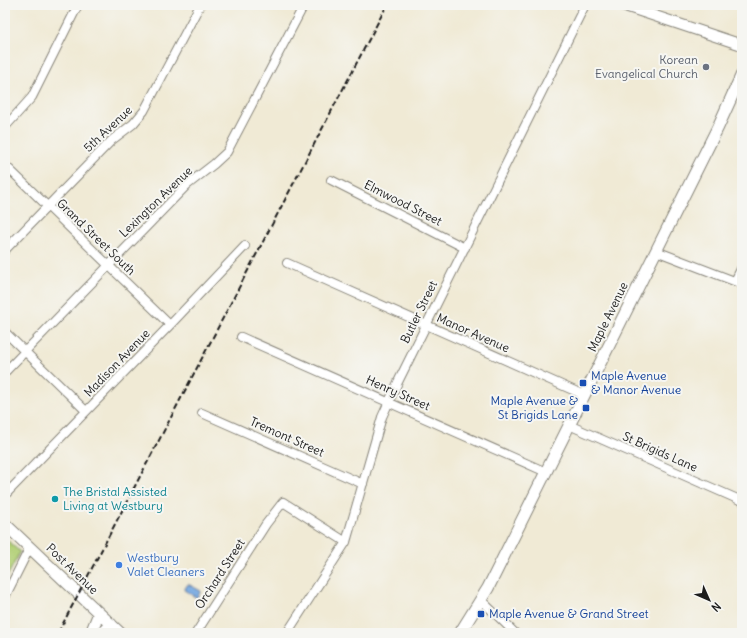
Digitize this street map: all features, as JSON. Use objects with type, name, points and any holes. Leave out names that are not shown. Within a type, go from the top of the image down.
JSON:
[{"type":"main road","name":"Maple Avenue","points":[[460,633],[488,588],[718,127],[742,74]]},
{"type":"main road","name":"Post Avenue","points":[[5,524],[120,633]]},
{"type":"main road","points":[[92,633],[99,613]]},
{"type":"main road","points":[[102,633],[111,624]]},
{"type":"street","points":[[5,127],[32,97],[78,5]]},
{"type":"street","name":"5th Avenue","points":[[5,250],[112,140],[134,124],[144,111],[200,5]]},
{"type":"street","name":"Lexington Avenue","points":[[5,372],[187,185],[227,152],[304,5]]},
{"type":"street","name":"Butler Street","points":[[286,633],[346,542],[382,418],[390,403],[398,382],[585,5]]},
{"type":"street","points":[[622,5],[640,8],[742,45]]},
{"type":"street","name":"Grand Street South","points":[[5,165],[170,325]]},
{"type":"street","name":"Elmwood Street","points":[[331,180],[464,248]]},
{"type":"street","name":"Madison Avenue","points":[[5,495],[245,246]]},
{"type":"street","points":[[656,251],[738,283],[742,267]]},
{"type":"street","name":"Manor Avenue","points":[[287,263],[584,395]]},
{"type":"street","points":[[5,332],[86,411]]},
{"type":"street","name":"Henry Street","points":[[240,337],[546,472]]},
{"type":"street","name":"Tremont Street","points":[[202,412],[363,484]]},
{"type":"street","name":"St Brigids Lane","points":[[569,425],[742,501]]},
{"type":"street","name":"Orchard Street","points":[[196,633],[263,528],[283,502],[346,542]]},
{"type":"street","points":[[5,597],[30,547]]},
{"type":"street","points":[[481,600],[515,633]]},
{"type":"green space","points":[[5,538],[20,552],[5,581]]},
{"type":"water","points":[[188,584],[201,591],[197,598],[184,590]]},
{"type":"railway","points":[[58,633],[387,5]]},
{"type":"place","name":"Korean Evangelical Church","points":[[706,67]]},
{"type":"place","name":"Maple Avenue & Manor Avenue","points":[[583,383]]},
{"type":"place","name":"Maple Avenue & St Brigids Lane","points":[[586,408]]},
{"type":"place","name":"The Bristal Assisted Living at Westbury","points":[[55,499]]},
{"type":"place","name":"Westbury Valet Cleaners","points":[[119,565]]},
{"type":"place","name":"Maple Avenue & Grand Street","points":[[481,614]]}]
